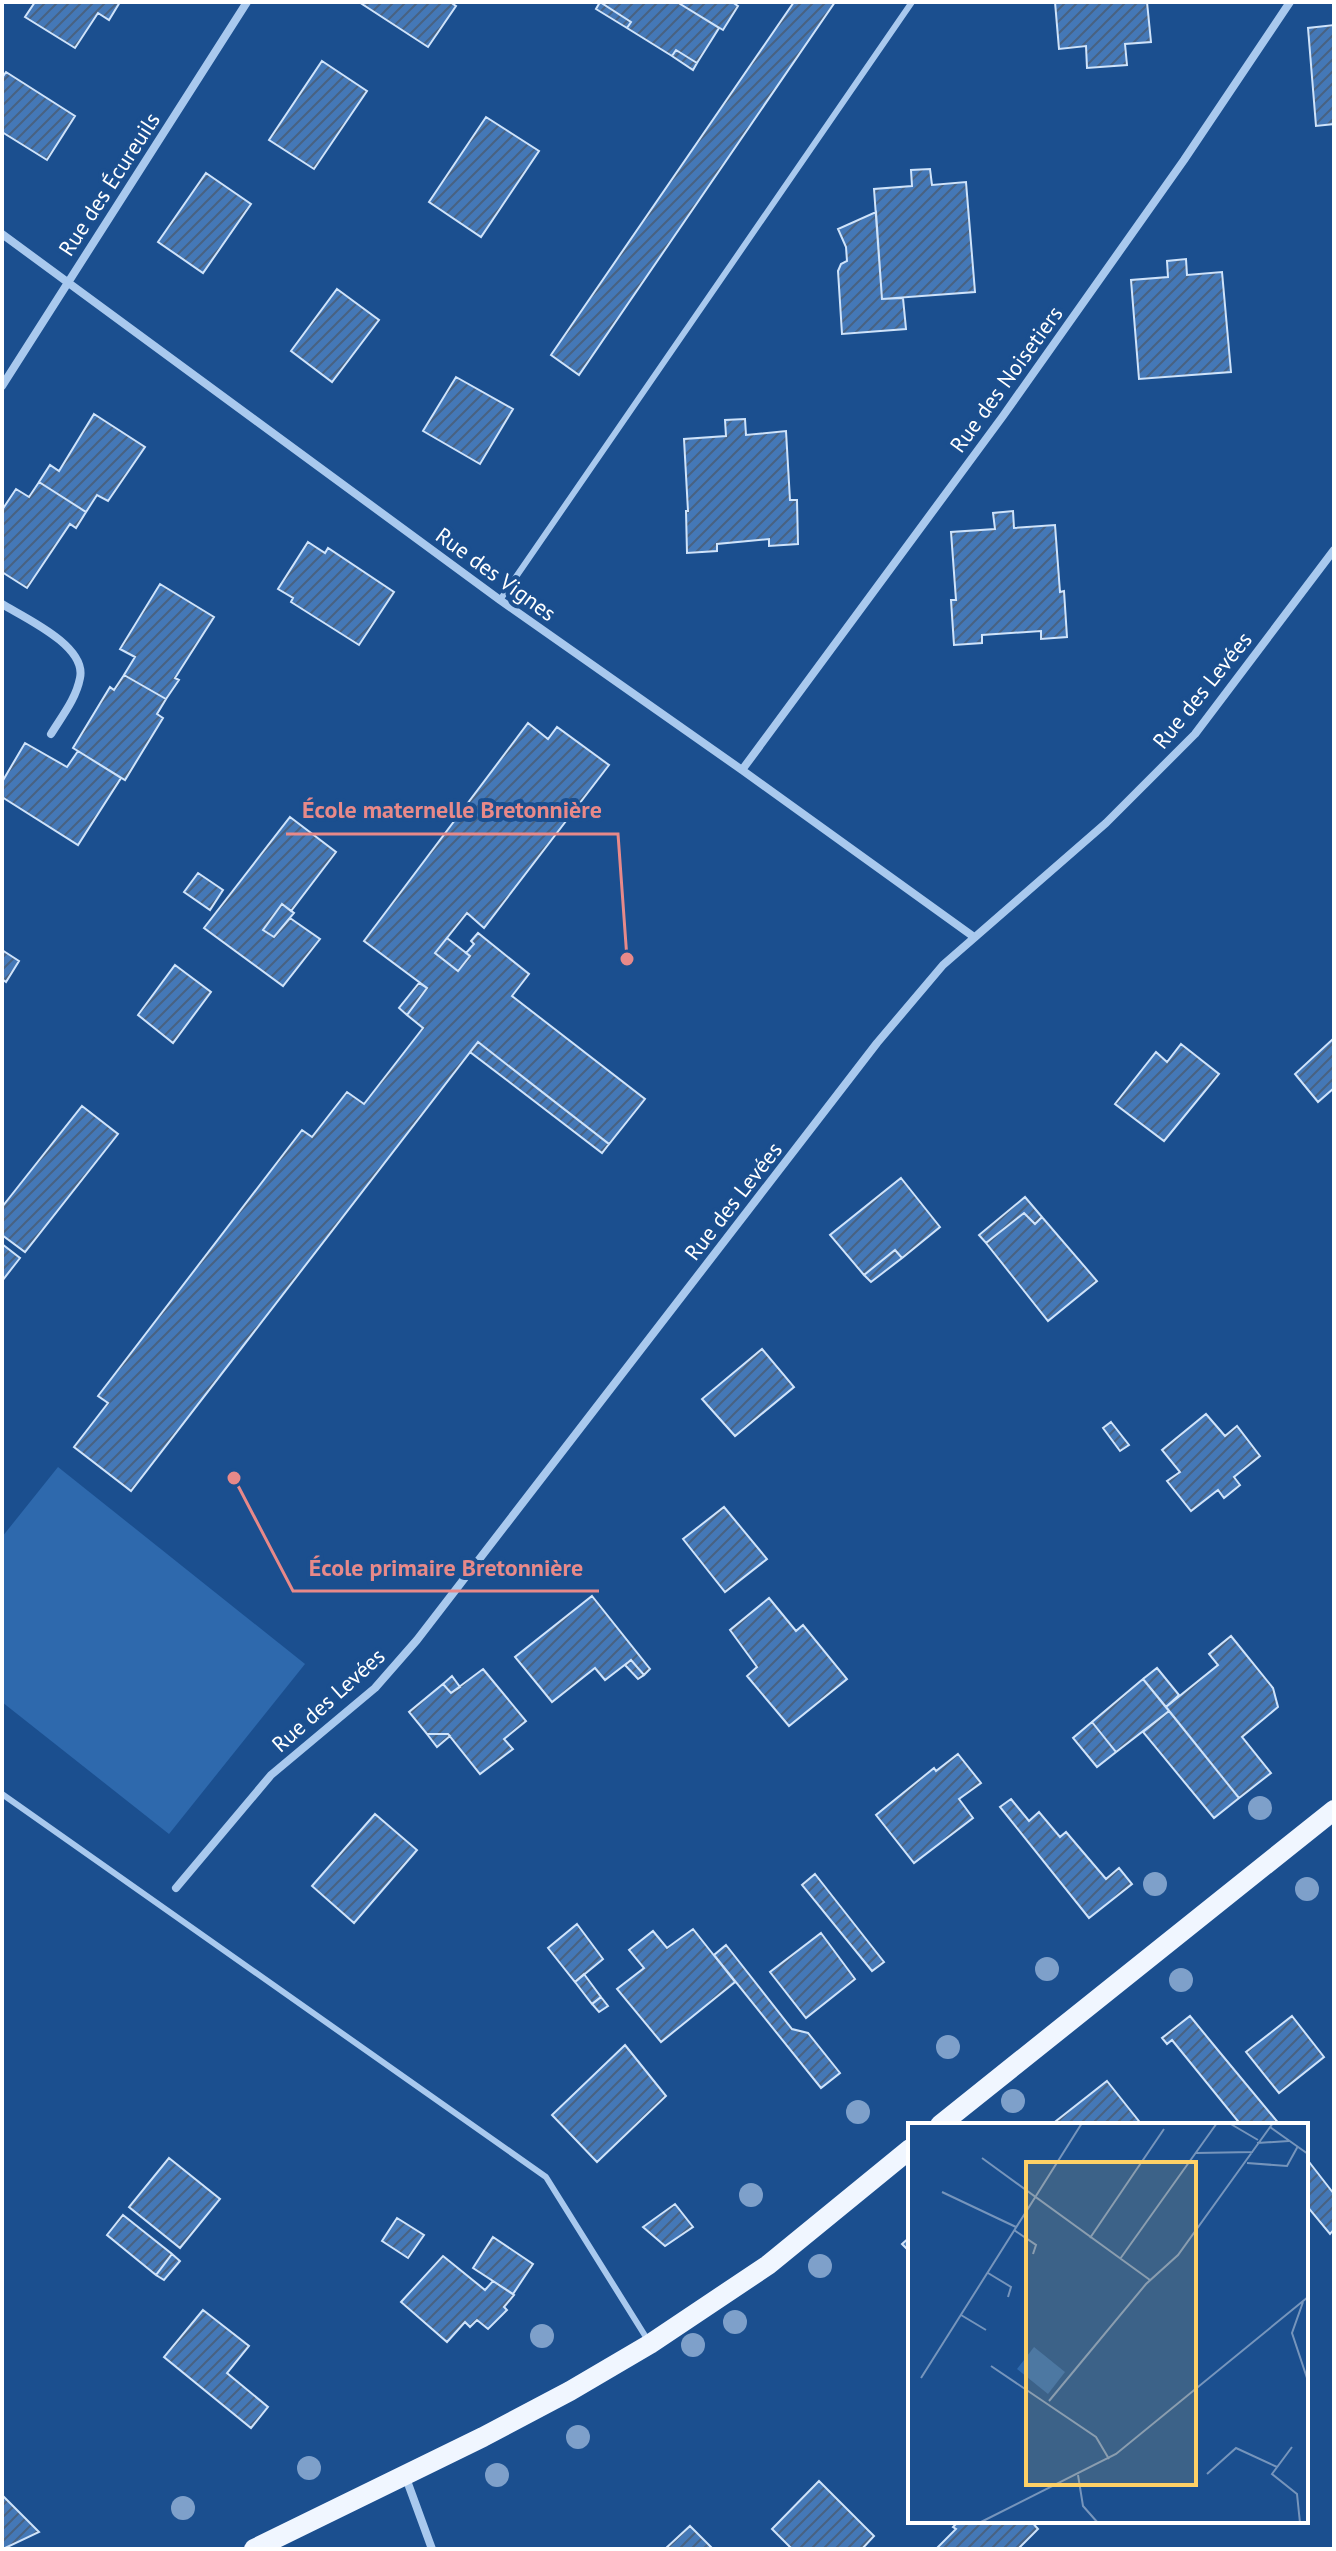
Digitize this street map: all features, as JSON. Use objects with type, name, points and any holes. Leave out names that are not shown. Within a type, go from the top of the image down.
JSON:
[{"type":"main road","points":[[943,2123],[1334,1810]]},
{"type":"main road","points":[[254,2549],[406,2477],[570,2391],[650,2344],[768,2265],[908,2151]]},
{"type":"street","name":"Rue des Écureuils","points":[[2,386],[247,2]]},
{"type":"street","name":"Rue des Noisetiers","points":[[742,770],[1012,404],[1184,160],[1290,2]]},
{"type":"street","name":"Rue des Vignes","points":[[2,234],[500,600],[974,937]]},
{"type":"street","name":"Rue des Levées","points":[[176,1888],[271,1775],[375,1688],[417,1640],[877,1043],[943,965],[1106,823],[1195,734],[1334,550]]},
{"type":"street","points":[[2,604],[69,646],[77,657],[82,674],[78,686],[51,734]]},
{"type":"street","points":[[406,2477],[432,2549]]},
{"type":"lane","points":[[500,600],[912,2]]},
{"type":"lane","points":[[2,1794],[546,2177],[650,2344]]},
{"type":"shaded area","points":[[58,1467],[305,1664],[169,1834],[2,1702],[2,1537]]},
{"type":"building","points":[[35,2],[120,2],[109,20],[98,13],[75,48],[25,17]]},
{"type":"building","points":[[359,2],[450,2],[456,6],[428,47]]},
{"type":"building","points":[[600,2],[677,2],[719,28],[697,63],[676,50],[672,56],[627,28],[631,22]]},
{"type":"building","points":[[600,2],[631,22],[627,28],[596,9]]},
{"type":"building","points":[[677,2],[732,2],[738,6],[723,30]]},
{"type":"building","points":[[794,2],[835,2],[579,375],[551,355]]},
{"type":"building","points":[[1055,2],[1147,2],[1151,42],[1125,44],[1127,65],[1087,68],[1086,46],[1059,49]]},
{"type":"building","points":[[1334,25],[1334,124],[1316,126],[1308,28]]},
{"type":"building","points":[[676,50],[697,63],[693,70],[672,56]]},
{"type":"building","points":[[322,61],[367,91],[314,169],[269,140]]},
{"type":"building","points":[[6,72],[75,116],[47,160],[2,132],[2,78]]},
{"type":"building","points":[[486,117],[539,151],[481,237],[429,202]]},
{"type":"building","points":[[930,169],[932,185],[966,182],[975,292],[882,299],[874,189],[912,186],[911,170]]},
{"type":"building","points":[[206,173],[251,204],[203,273],[158,242]]},
{"type":"building","points":[[876,212],[882,299],[903,298],[906,329],[842,334],[838,271],[841,264],[847,261],[846,247],[838,229]]},
{"type":"building","points":[[1186,259],[1187,275],[1222,272],[1231,372],[1139,379],[1131,280],[1168,277],[1167,261]]},
{"type":"building","points":[[337,289],[379,320],[332,382],[291,351]]},
{"type":"building","points":[[456,377],[513,409],[480,464],[423,431]]},
{"type":"building","points":[[94,414],[145,447],[108,501],[97,495],[86,512],[39,482],[50,465],[59,471]]},
{"type":"building","points":[[745,419],[746,435],[786,431],[790,500],[797,500],[798,544],[769,546],[769,539],[717,544],[717,551],[687,553],[684,439],[726,436],[725,420]]},
{"type":"building","points":[[39,482],[86,512],[76,528],[70,524],[27,588],[2,572],[2,510],[16,489],[29,497]]},
{"type":"building","points":[[1013,511],[1014,528],[1055,525],[1067,637],[1041,639],[1041,631],[982,635],[982,643],[954,645],[951,600],[956,600],[951,532],[995,529],[993,513]]},
{"type":"building","points":[[308,542],[325,553],[328,548],[394,592],[359,645],[291,602],[293,598],[278,589]]},
{"type":"building","points":[[160,584],[214,617],[175,678],[179,680],[166,699],[124,675],[135,657],[120,649]]},
{"type":"building","points":[[124,675],[166,699],[157,714],[163,718],[125,780],[73,748],[110,687],[114,690]]},
{"type":"building","points":[[528,723],[548,739],[557,727],[609,765],[484,928],[467,913],[435,953],[458,971],[470,956],[466,953],[478,933],[529,974],[512,996],[645,1099],[609,1144],[478,1042],[131,1491],[74,1447],[108,1403],[98,1396],[302,1130],[312,1137],[347,1092],[364,1104],[423,1028],[407,1015],[427,988],[364,941]]},
{"type":"building","points":[[25,743],[67,767],[78,751],[121,778],[78,845],[2,797],[2,782]]},
{"type":"building","points":[[290,817],[336,852],[291,911],[282,904],[263,930],[274,937],[290,918],[320,939],[283,986],[204,928]]},
{"type":"building","points":[[198,873],[223,890],[210,910],[184,892]]},
{"type":"building","points":[[282,904],[294,913],[274,937],[263,930]]},
{"type":"building","points":[[447,938],[470,956],[458,971],[435,953]]},
{"type":"building","points":[[2,950],[19,961],[6,982],[2,979]]},
{"type":"building","points":[[175,965],[211,992],[173,1043],[138,1015]]},
{"type":"building","points":[[419,983],[427,988],[407,1015],[399,1008]]},
{"type":"building","points":[[1334,1038],[1334,1088],[1318,1102],[1295,1074]]},
{"type":"building","points":[[478,1042],[609,1144],[602,1153],[470,1052]]},
{"type":"building","points":[[1181,1044],[1219,1074],[1164,1141],[1115,1104],[1156,1052],[1167,1062]]},
{"type":"building","points":[[82,1106],[118,1134],[25,1252],[2,1235],[2,1207]]},
{"type":"building","points":[[901,1178],[940,1227],[902,1258],[895,1250],[864,1275],[830,1235]]},
{"type":"building","points":[[1025,1197],[1042,1217],[1035,1224],[1024,1213],[986,1243],[979,1235]]},
{"type":"building","points":[[1024,1213],[1035,1224],[1042,1217],[1097,1281],[1048,1321],[986,1243]]},
{"type":"building","points":[[2,1244],[20,1258],[2,1281]]},
{"type":"building","points":[[895,1250],[902,1258],[871,1282],[864,1275]]},
{"type":"building","points":[[762,1349],[794,1387],[735,1436],[702,1399]]},
{"type":"building","points":[[1206,1414],[1225,1436],[1237,1426],[1260,1456],[1234,1477],[1240,1485],[1224,1498],[1218,1490],[1191,1511],[1167,1481],[1180,1472],[1162,1450]]},
{"type":"building","points":[[1111,1422],[1129,1445],[1120,1451],[1103,1428]]},
{"type":"building","points":[[724,1507],[767,1559],[725,1592],[683,1539]]},
{"type":"building","points":[[592,1596],[650,1669],[644,1675],[631,1660],[605,1680],[595,1668],[552,1702],[515,1657]]},
{"type":"building","points":[[769,1598],[796,1631],[803,1625],[847,1679],[789,1726],[747,1676],[757,1667],[730,1630]]},
{"type":"building","points":[[1231,1636],[1273,1688],[1278,1707],[1242,1737],[1271,1773],[1239,1798],[1166,1707],[1218,1665],[1209,1654]]},
{"type":"building","points":[[631,1660],[644,1675],[638,1679],[625,1665]]},
{"type":"building","points":[[1157,1668],[1179,1695],[1166,1707],[1143,1679]]},
{"type":"building","points":[[483,1669],[526,1721],[504,1739],[513,1749],[480,1774],[448,1734],[427,1734],[409,1712],[443,1684],[451,1693]]},
{"type":"building","points":[[452,1676],[460,1687],[451,1693],[443,1684]]},
{"type":"building","points":[[1143,1679],[1169,1711],[1116,1752],[1092,1722]]},
{"type":"building","points":[[1169,1711],[1239,1798],[1214,1818],[1143,1732]]},
{"type":"building","points":[[1092,1722],[1116,1752],[1097,1767],[1073,1738]]},
{"type":"building","points":[[427,1734],[448,1734],[450,1736],[437,1747]]},
{"type":"building","points":[[958,1754],[981,1783],[959,1799],[973,1818],[914,1863],[876,1815],[934,1768],[936,1771]]},
{"type":"building","points":[[1011,1799],[1029,1821],[1039,1812],[1060,1837],[1066,1832],[1106,1879],[1119,1868],[1132,1884],[1089,1918],[1000,1807]]},
{"type":"building","points":[[375,1814],[417,1850],[354,1923],[312,1886]]},
{"type":"building","points":[[815,1874],[884,1962],[872,1971],[802,1885]]},
{"type":"building","points":[[577,1924],[603,1959],[575,1982],[548,1948]]},
{"type":"building","points":[[693,1929],[735,1982],[661,2042],[617,1989],[644,1968],[629,1950],[653,1931],[667,1948]]},
{"type":"building","points":[[821,1933],[855,1979],[806,2018],[770,1972]]},
{"type":"building","points":[[726,1945],[792,2029],[808,2033],[840,2073],[821,2088],[714,1955]]},
{"type":"building","points":[[584,1974],[601,1997],[592,2004],[575,1982]]},
{"type":"building","points":[[601,1997],[608,2006],[599,2012],[592,2004]]},
{"type":"building","points":[[1190,2016],[1278,2123],[1239,2123],[1172,2040],[1167,2044],[1162,2038]]},
{"type":"building","points":[[1292,2016],[1324,2057],[1279,2093],[1246,2052]]},
{"type":"building","points":[[625,2045],[666,2096],[597,2162],[552,2115]]},
{"type":"building","points":[[1107,2081],[1140,2123],[1054,2123]]},
{"type":"building","points":[[169,2158],[220,2199],[180,2248],[129,2207]]},
{"type":"building","points":[[1308,2161],[1334,2194],[1334,2229],[1330,2234],[1308,2207]]},
{"type":"building","points":[[675,2204],[693,2227],[665,2246],[643,2227]]},
{"type":"building","points":[[123,2215],[172,2254],[156,2275],[107,2235]]},
{"type":"building","points":[[397,2218],[424,2235],[408,2258],[382,2241]]},
{"type":"building","points":[[493,2237],[533,2264],[513,2294],[473,2268]]},
{"type":"building","points":[[172,2254],[180,2261],[164,2280],[156,2275]]},
{"type":"building","points":[[443,2256],[485,2290],[493,2281],[514,2295],[504,2307],[507,2310],[488,2329],[477,2320],[470,2327],[465,2322],[447,2342],[401,2302]]},
{"type":"building","points":[[203,2310],[249,2346],[227,2373],[268,2407],[251,2428],[164,2357]]},
{"type":"building","points":[[819,2481],[874,2536],[862,2549],[792,2549],[772,2529]]},
{"type":"building","points":[[2,2495],[39,2532],[3,2549],[2,2549]]},
{"type":"building","points":[[957,2523],[1033,2523],[1038,2529],[1018,2549],[936,2549],[956,2529],[953,2527]]},
{"type":"building","points":[[690,2526],[713,2549],[665,2549]]},
{"type":"place","name":"École maternelle Bretonnière","points":[[627,959]]},
{"type":"place","name":"École primaire Bretonnière","points":[[234,1478]]}]
